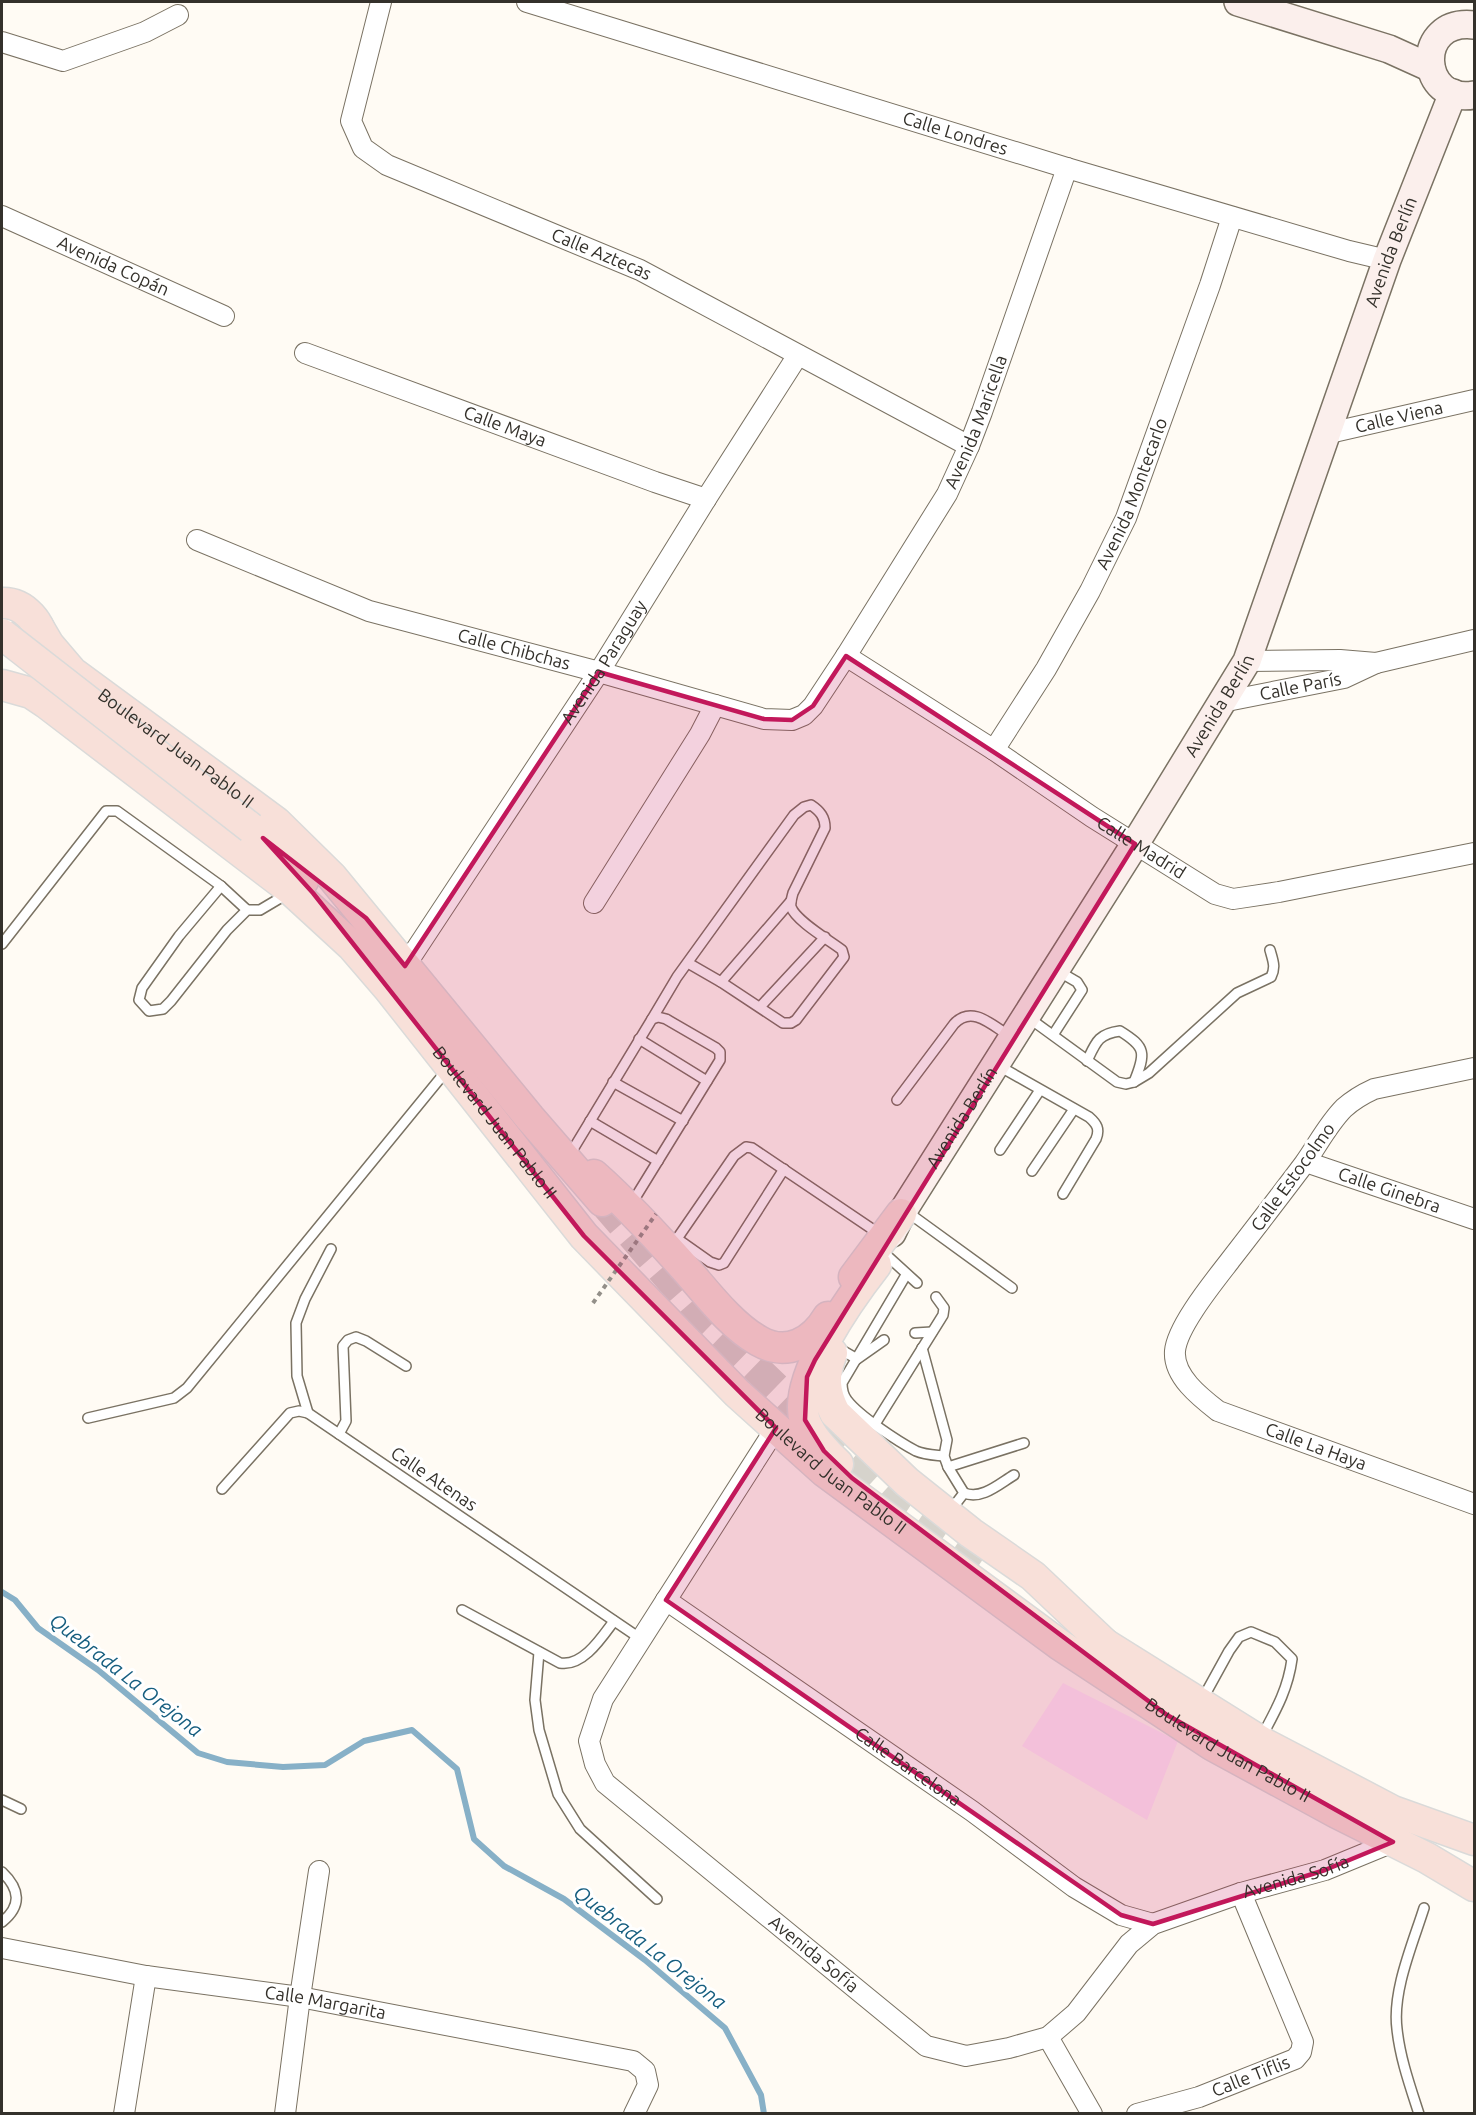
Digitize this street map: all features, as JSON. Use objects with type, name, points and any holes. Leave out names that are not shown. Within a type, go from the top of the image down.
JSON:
[{"type":"main road","name":"Boulevard Juan Pablo II","points":[[3,603],[21,608],[32,616],[49,645],[72,672],[276,822],[332,877],[561,1150],[582,1165],[673,1244],[716,1303],[760,1342],[778,1347],[799,1345],[812,1338],[826,1321],[857,1272],[890,1236]]},
{"type":"main road","points":[[2,685],[14,683],[26,677],[35,668],[41,656],[43,642],[39,628]]},
{"type":"main road","name":"Boulevard Juan Pablo II","points":[[2,634],[257,833],[324,881],[366,918]]},
{"type":"main road","name":"Boulevard Juan Pablo II","points":[[2,685],[31,693],[46,703],[291,890],[352,946]]},
{"type":"main road","name":"Boulevard Juan Pablo II","points":[[257,833],[314,892],[352,946],[584,1236],[737,1393],[825,1472],[1050,1638],[1167,1715],[1262,1773],[1427,1858],[1474,1886]]},
{"type":"main road","points":[[890,1236],[846,1352],[828,1363],[824,1383],[835,1413],[907,1482],[955,1504],[1107,1646]]},
{"type":"main road","points":[[890,1236],[807,1377],[804,1399],[805,1420],[824,1451],[852,1478],[1167,1715]]},
{"type":"main road","name":"Boulevard Juan Pablo II","points":[[1022,1586],[1107,1646],[1260,1741],[1393,1811],[1474,1840]]},
{"type":"main road","name":"Boulevard Juan Pablo II","points":[[1393,1811],[1414,1827],[1474,1859]]},
{"type":"main road","name":"Boulevard Juan Pablo II","points":[[1427,1858],[1474,1874]]},
{"type":"street","name":"Calle Aztecas","points":[[381,2],[351,121],[363,148],[387,165],[640,270],[969,446]]},
{"type":"street","name":"Calle Londres","points":[[527,2],[1067,168],[1349,251],[1387,260]]},
{"type":"street","points":[[1238,2],[1389,49],[1432,56]]},
{"type":"street","points":[[2,42],[63,61],[145,32],[178,15]]},
{"type":"street","points":[[1464,94],[1442,87],[1435,79],[1432,56],[1440,34],[1471,19]]},
{"type":"street","name":"Avenida Berlín","points":[[890,1236],[1247,661],[1387,260],[1464,94]]},
{"type":"street","name":"Avenida Maricella","points":[[846,656],[947,494],[969,446],[1067,168]]},
{"type":"street","name":"Avenida Copán","points":[[2,216],[224,316]]},
{"type":"street","name":"Avenida Montecarlo","points":[[994,750],[1046,669],[1090,591],[1126,518],[1210,285],[1232,217]]},
{"type":"street","name":"Calle Maya","points":[[305,353],[706,499]]},
{"type":"street","name":"Avenida Paraguay","points":[[405,966],[600,672],[798,354]]},
{"type":"street","name":"Calle Viena","points":[[1325,434],[1474,400]]},
{"type":"street","name":"Calle Chibchas","points":[[197,540],[369,611],[600,672],[764,719],[792,720],[804,715],[813,706],[846,656]]},
{"type":"street","name":"Calle París","points":[[1222,702],[1344,678],[1376,663],[1474,640]]},
{"type":"street","name":"Calle Madrid","points":[[846,656],[994,750],[1092,817],[1215,894],[1233,899],[1279,892],[1474,853]]},
{"type":"street","name":"Calle París","points":[[1247,661],[1340,660],[1376,663]]},
{"type":"street","points":[[594,903],[700,734],[715,705]]},
{"type":"street","name":"Calle Estocolmo","points":[[1175,1364],[1177,1338],[1202,1298],[1306,1162],[1342,1110],[1374,1089],[1474,1068]]},
{"type":"street","name":"Calle Ginebra","points":[[1306,1162],[1474,1219]]},
{"type":"street","name":"Calle La Haya","points":[[1175,1364],[1197,1394],[1218,1411],[1474,1504]]},
{"type":"street","name":"Avenida Sofía","points":[[776,1428],[603,1699],[589,1741],[595,1764],[605,1783],[926,2046],[966,2056],[1009,2048],[1048,2037],[1076,2013],[1129,1944],[1153,1924],[1241,1893],[1325,1870],[1393,1842]]},
{"type":"street","name":"Calle Barcelona","points":[[666,1600],[972,1811],[1074,1887],[1121,1916],[1153,1924]]},
{"type":"street","points":[[285,2114],[319,1871]]},
{"type":"street","name":"Calle Tiflis","points":[[1137,2114],[1199,2097],[1295,2059],[1301,2052],[1303,2042],[1241,1893]]},
{"type":"street","name":"Calle Margarita","points":[[2,1948],[146,1976],[300,1996],[618,2057],[633,2061],[645,2071],[648,2085],[634,2114]]},
{"type":"street","points":[[124,2114],[146,1976]]},
{"type":"street","points":[[1048,2037],[1092,2114]]},
{"type":"lane","points":[[561,1150],[590,1121],[688,963],[794,816],[804,807],[811,805],[825,820],[825,828],[790,901],[721,982]]},
{"type":"lane","points":[[2,944],[106,811],[117,811],[221,886],[247,910],[260,910],[291,890]]},
{"type":"lane","points":[[221,886],[179,936],[142,988],[139,1000],[149,1011],[163,1009],[171,1001],[227,930],[247,910]]},
{"type":"lane","points":[[688,963],[783,1023],[796,1020],[844,957],[842,950],[798,916],[791,908],[790,901]]},
{"type":"lane","points":[[760,1007],[825,937]]},
{"type":"lane","points":[[897,1100],[954,1024],[964,1016],[977,1016],[1053,1035],[1117,1082],[1126,1084],[1134,1082],[1164,1061],[1237,993],[1272,977],[1275,970],[1270,950]]},
{"type":"lane","points":[[1053,1035],[1082,990],[1077,982],[1056,970]]},
{"type":"lane","points":[[629,1207],[720,1060],[720,1052],[716,1048],[666,1019],[658,1017],[652,1019]]},
{"type":"lane","points":[[1087,1061],[1100,1037],[1120,1031],[1138,1042],[1142,1054],[1140,1069],[1134,1082]]},
{"type":"lane","points":[[639,1039],[707,1081]]},
{"type":"lane","points":[[996,1065],[1074,1109],[1097,1125],[1099,1132],[1063,1194]]},
{"type":"lane","points":[[88,1418],[174,1398],[187,1388],[450,1066]]},
{"type":"lane","points":[[614,1082],[683,1121]]},
{"type":"lane","points":[[1000,1150],[1040,1090]]},
{"type":"lane","points":[[1032,1171],[1074,1109]]},
{"type":"lane","points":[[590,1121],[658,1161]]},
{"type":"lane","points":[[784,1169],[724,1263],[719,1265],[710,1262],[673,1244],[734,1156],[746,1147],[752,1148],[890,1236],[1012,1288]]},
{"type":"lane","points":[[890,1236],[906,1275],[917,1283]]},
{"type":"lane","points":[[222,1489],[290,1413],[299,1411],[308,1413],[297,1376],[296,1323],[304,1299],[331,1249]]},
{"type":"lane","points":[[906,1275],[846,1352],[842,1383],[843,1395],[851,1405],[875,1424],[918,1452],[944,1456]]},
{"type":"lane","points":[[875,1424],[943,1315],[944,1308],[936,1297]]},
{"type":"lane","points":[[915,1333],[932,1332]]},
{"type":"lane","points":[[339,1434],[346,1420],[344,1346],[348,1340],[356,1337],[366,1341],[405,1366]]},
{"type":"lane","points":[[846,1352],[884,1340]]},
{"type":"lane","points":[[922,1348],[947,1440],[944,1456],[955,1504],[984,1493],[1014,1475]]},
{"type":"lane","name":"Calle Atenas","points":[[308,1413],[641,1639]]},
{"type":"lane","points":[[948,1467],[1024,1443]]},
{"type":"lane","points":[[462,1610],[560,1663],[567,1664],[575,1662],[599,1641],[614,1621]]},
{"type":"lane","points":[[1200,1704],[1215,1673],[1239,1637],[1251,1632],[1275,1642],[1292,1659],[1290,1673],[1286,1691],[1260,1741]]},
{"type":"lane","points":[[539,1652],[535,1700],[538,1720],[558,1794],[580,1829],[657,1899]]},
{"type":"lane","points":[[2,1800],[21,1809]]},
{"type":"lane","points":[[2,1872],[15,1889],[17,1902],[11,1914],[2,1922]]},
{"type":"lane","points":[[1419,2114],[1405,2070],[1396,2027],[1403,1978],[1424,1908]]},
{"type":"path","points":[[593,1303],[629,1207]]},
{"type":"highlighted area","points":[[846,656],[1135,844],[815,1360],[807,1377],[805,1420],[824,1451],[852,1478],[1167,1715],[1393,1842],[1325,1870],[1153,1924],[1121,1915],[666,1600],[776,1428],[584,1236],[313,893],[263,838],[366,918],[405,966],[599,672],[764,719],[792,720],[813,706]]},
{"type":"shaded area","points":[[1063,1683],[1178,1741],[1147,1820],[1022,1746]]},
{"type":"waterway","name":"Quebrada La Orejona","points":[[2,1592],[15,1600],[38,1628],[98,1670],[198,1753],[227,1762],[283,1767],[325,1765],[364,1741],[412,1730],[457,1769],[474,1839],[504,1866],[564,1899],[645,1960],[725,2028],[761,2095],[764,2114]]},
{"type":"tunnel","points":[[602,1201],[700,1314],[821,1431],[895,1499],[993,1565]]}]
